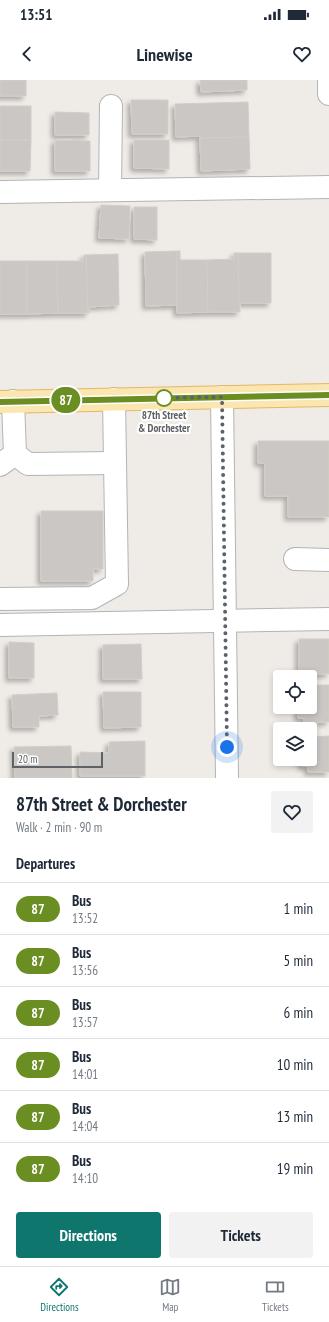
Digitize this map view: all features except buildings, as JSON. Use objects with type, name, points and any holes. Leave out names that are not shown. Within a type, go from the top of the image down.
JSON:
[{"type":"main road","points":[[7,401],[329,395]]},
{"type":"street","points":[[329,80],[329,94]]},
{"type":"street","points":[[110,190],[111,106]]},
{"type":"street","points":[[0,192],[329,187]]},
{"type":"street","points":[[222,397],[227,778]]},
{"type":"street","points":[[0,599],[92,598],[117,584],[114,399]]},
{"type":"street","points":[[7,401],[7,460],[28,464],[115,463]]},
{"type":"street","points":[[295,559],[329,560]]},
{"type":"street","points":[[0,625],[329,619]]},
{"type":"bus line","name":"87","points":[[0,402],[329,395]]},
{"type":"place","name":"87th Street & Dorchester","points":[[164,398]]},
{"type":"route","points":[[164,398],[160,398],[222,397],[227,747]]}]
